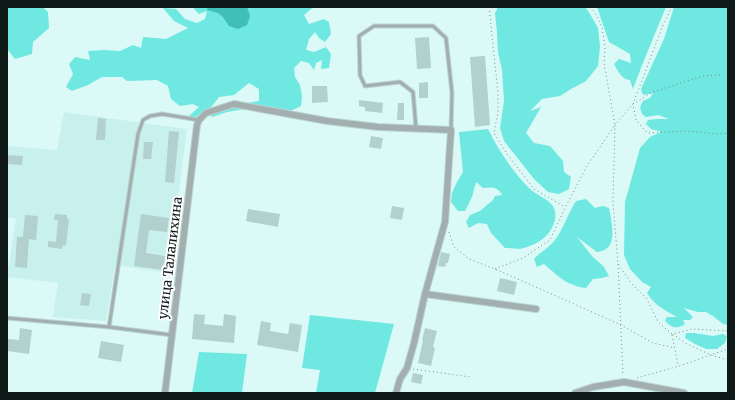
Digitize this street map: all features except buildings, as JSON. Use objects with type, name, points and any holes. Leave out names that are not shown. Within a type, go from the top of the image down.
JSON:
[{"type":"street","points":[[198,123],[206,113],[234,104],[327,122],[378,127],[451,130],[445,222],[425,294],[407,368],[400,379],[396,393]]},
{"type":"street","name":"улица Талалихина","points":[[164,393],[198,123]]},
{"type":"street","points":[[425,294],[536,309]]},
{"type":"street","points":[[575,393],[582,392],[593,387],[624,382],[684,393]]},
{"type":"lane","points":[[416,128],[414,92],[400,82],[366,86],[360,75],[359,36],[374,26],[432,26],[446,38],[452,93],[451,130]]},
{"type":"lane","points":[[109,327],[138,134],[143,120],[150,116],[162,114],[198,123]]},
{"type":"lane","points":[[7,318],[172,334]]},
{"type":"path","points":[[489,7],[498,93],[498,112],[494,133],[507,154],[534,189],[566,208]]},
{"type":"path","points":[[591,7],[602,27],[605,47],[604,63],[615,125],[613,202],[618,264],[624,382],[728,349]]},
{"type":"path","points":[[672,7],[663,25],[633,104],[636,120],[646,133],[686,131],[718,134],[728,133]]},
{"type":"path","points":[[496,269],[523,258],[550,240],[587,166],[615,125],[633,104],[653,92],[703,76],[720,75]]},
{"type":"path","points":[[445,222],[454,247],[469,259],[496,269],[621,325],[653,343],[675,348]]},
{"type":"path","points":[[618,264],[631,283],[647,299],[658,322],[685,343],[711,355],[728,360]]},
{"type":"path","points":[[672,334],[693,329],[728,331]]},
{"type":"path","points":[[672,334],[678,366]]},
{"type":"path","points":[[407,368],[471,377]]},
{"type":"shaded area","points":[[7,7],[43,7],[48,12],[49,28],[33,42],[32,54],[15,59],[7,49]]},
{"type":"shaded area","points":[[194,7],[316,7],[304,15],[309,24],[324,19],[329,22],[331,34],[325,42],[319,38],[315,32],[309,39],[306,50],[314,52],[326,47],[331,54],[329,68],[321,69],[322,60],[316,63],[314,70],[309,63],[301,61],[294,68],[295,77],[300,85],[302,96],[301,106],[293,110],[283,112],[244,109],[227,112],[212,117],[209,114],[246,103],[259,101],[259,89],[249,83],[234,95],[219,97],[212,106],[194,118],[189,116],[199,107],[193,104],[180,106],[171,99],[168,86],[157,80],[127,81],[122,77],[102,77],[88,85],[72,91],[66,87],[73,74],[69,64],[75,57],[90,60],[88,51],[120,51],[133,45],[141,48],[143,37],[166,39],[188,28],[174,21],[163,8],[176,9],[185,19],[197,23],[205,19],[207,11],[199,14]]},
{"type":"shaded area","points":[[208,7],[247,7],[250,16],[247,25],[238,29],[229,26],[223,17],[218,13],[207,10]]},
{"type":"shaded area","points":[[498,7],[585,7],[598,28],[600,47],[598,66],[586,81],[560,96],[542,99],[530,111],[541,107],[526,133],[534,143],[550,146],[563,161],[564,172],[571,177],[569,189],[559,194],[548,192],[534,179],[504,141],[500,128],[504,101],[495,13]]},
{"type":"shaded area","points":[[597,7],[666,7],[633,89],[630,80],[622,77],[614,64],[619,59],[631,63],[630,54],[609,42]]},
{"type":"shaded area","points":[[674,7],[728,7],[728,325],[723,324],[706,312],[698,312],[684,308],[693,317],[690,320],[683,320],[684,325],[674,327],[670,325],[665,321],[667,317],[677,317],[653,301],[647,293],[651,287],[642,282],[630,269],[624,255],[625,202],[640,148],[650,137],[661,132],[651,129],[646,124],[648,120],[669,119],[658,115],[646,117],[642,114],[640,107],[643,101],[650,98],[653,93],[644,95],[641,89],[664,39]]},
{"type":"shaded area","points":[[64,112],[187,129],[168,273],[115,265],[106,321],[53,317],[58,283],[7,277],[16,218],[7,218],[7,146],[57,150]]},
{"type":"shaded area","points":[[488,129],[518,176],[530,189],[547,200],[554,209],[555,220],[550,232],[544,238],[531,246],[520,249],[505,248],[491,233],[487,224],[478,223],[469,228],[466,222],[470,215],[480,211],[493,200],[495,196],[502,195],[497,189],[483,188],[476,182],[472,197],[465,211],[458,211],[451,202],[452,193],[463,172],[459,132]]},
{"type":"shaded area","points":[[586,199],[595,208],[603,206],[609,208],[612,236],[609,246],[604,250],[597,252],[577,237],[592,256],[604,267],[609,276],[593,279],[586,288],[568,283],[544,264],[537,267],[534,259],[555,240],[576,201]]},
{"type":"shaded area","points":[[310,315],[394,324],[375,393],[316,393],[320,370],[302,368]]},
{"type":"shaded area","points":[[686,333],[713,336],[723,334],[727,336],[725,343],[717,349],[706,349],[685,338]]},
{"type":"shaded area","points":[[199,352],[247,354],[242,393],[192,393]]}]
